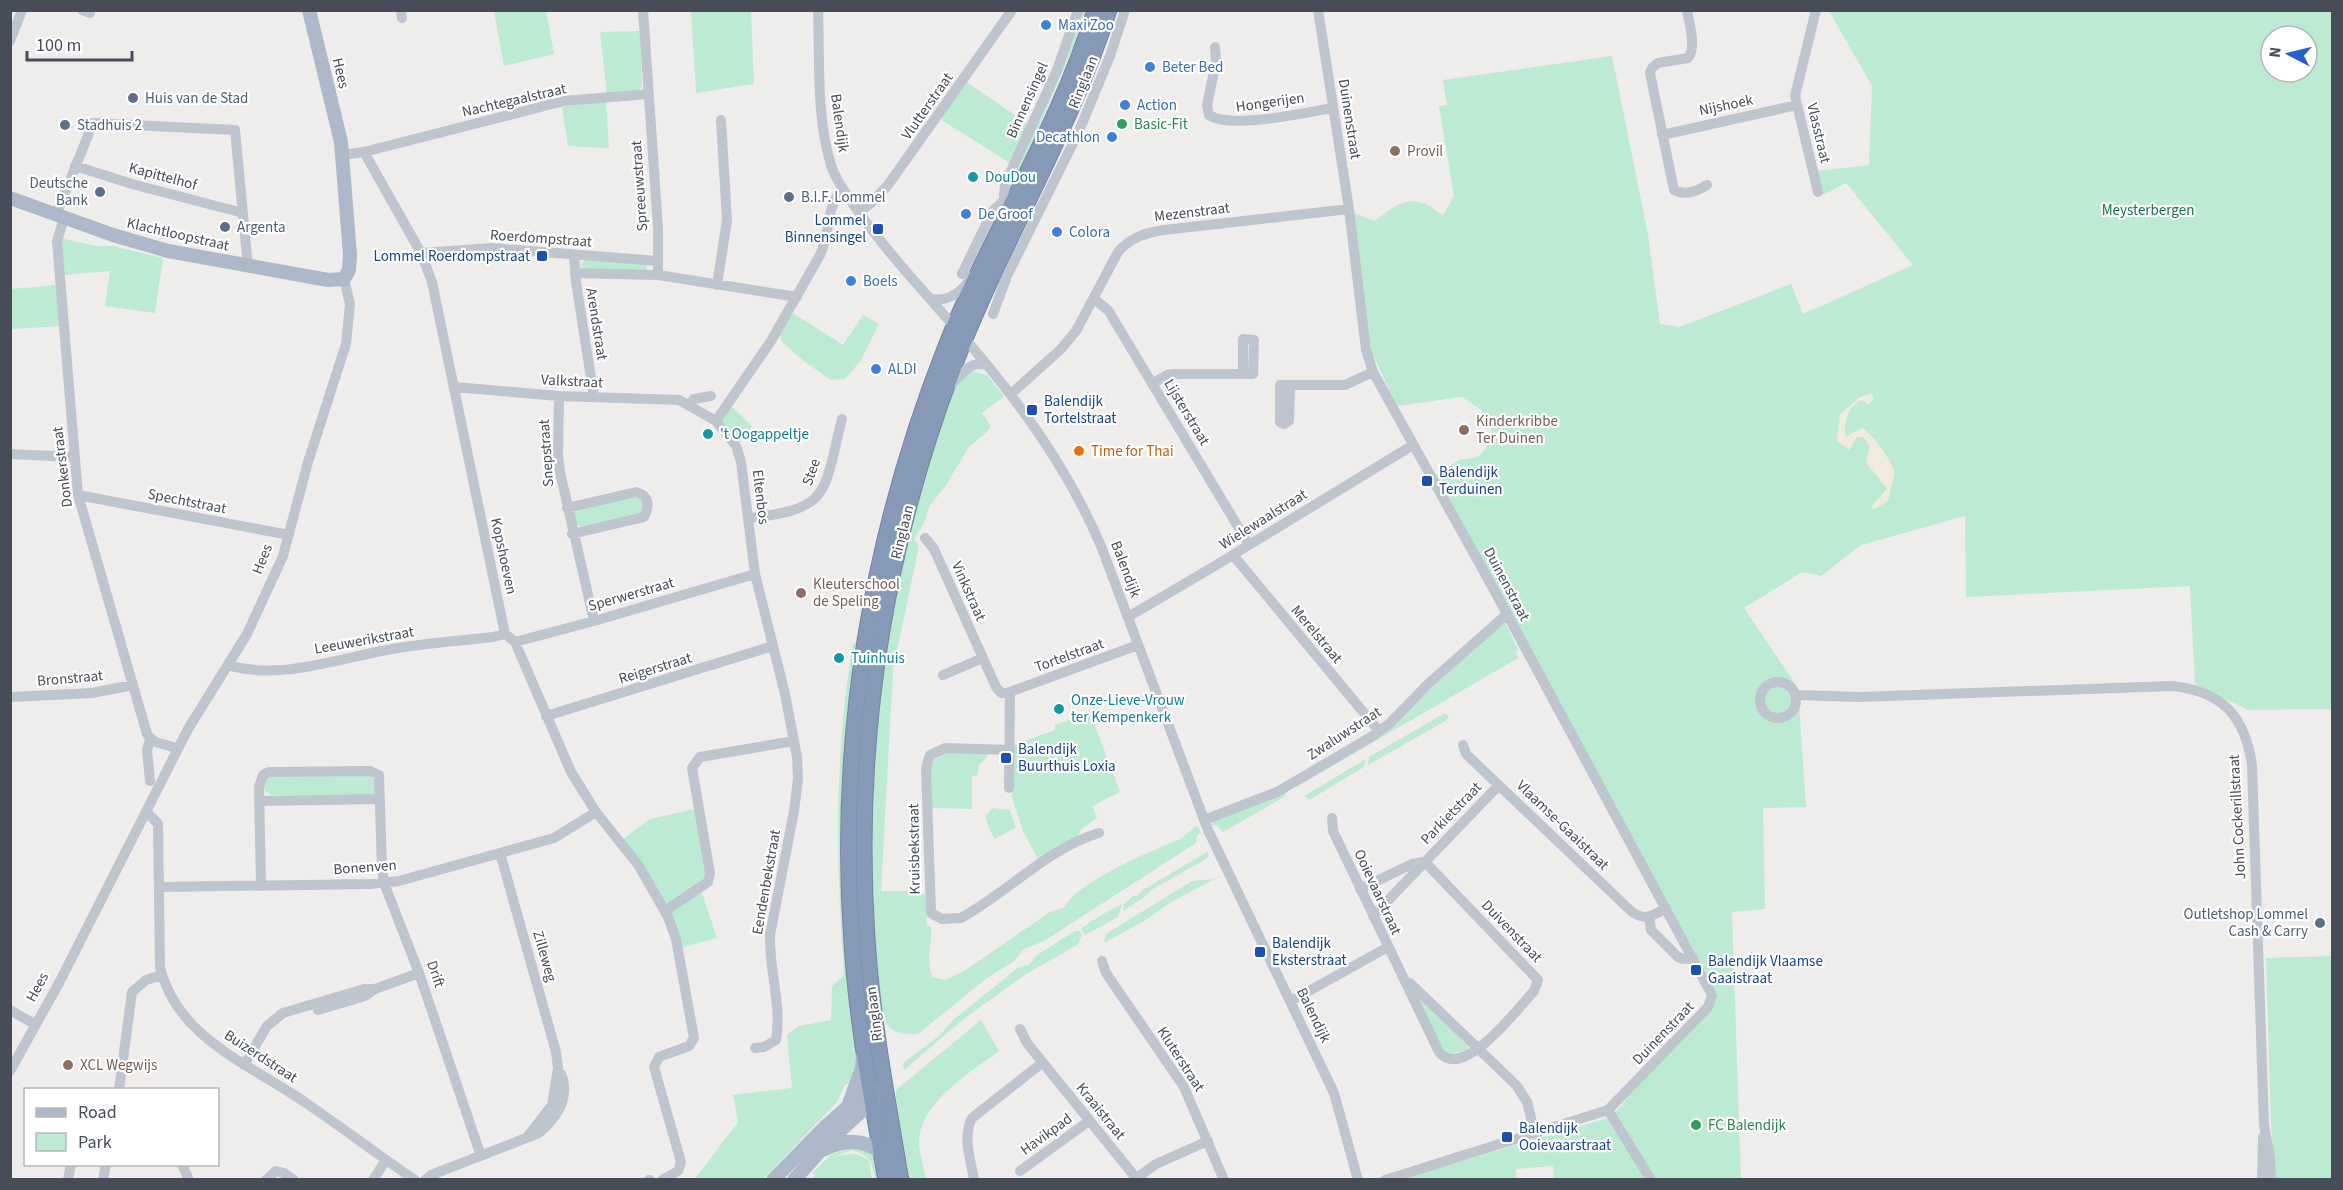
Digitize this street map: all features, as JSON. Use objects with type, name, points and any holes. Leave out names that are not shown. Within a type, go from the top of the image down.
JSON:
[{"type":"highway","name":"Ringlaan","points":[[876,1094],[864,887],[864,794],[868,732],[878,648],[898,544],[921,461],[947,386],[980,268],[1059,103],[1095,10]]},
{"type":"highway","name":"Ringlaan","points":[[876,1094],[864,1048],[852,948],[848,869],[850,775],[862,656],[879,564],[906,459],[929,391],[960,333],[984,295],[1074,106],[1110,10]]},
{"type":"highway","points":[[876,1094],[881,1152],[886,1179]]},
{"type":"highway","points":[[876,1094],[901,1179]]},
{"type":"main road","name":"Hees","points":[[309,10],[343,155],[350,255],[349,270],[344,279]]},
{"type":"main road","name":"Klachtloopstraat","points":[[10,198],[112,235],[160,249],[248,267],[328,280],[344,279]]},
{"type":"main road","name":"Ringlaan","points":[[849,1106],[862,1068],[864,1048]]},
{"type":"main road","name":"Ringlaan","points":[[773,1179],[859,1097],[876,1094]]},
{"type":"main road","points":[[794,1179],[876,1094]]},
{"type":"main road","points":[[823,1150],[846,1141],[869,1145],[881,1152]]},
{"type":"street","points":[[10,41],[22,10]]},
{"type":"street","points":[[643,10],[648,94]]},
{"type":"street","name":"Balendijk","points":[[818,10],[822,113],[831,166],[843,189],[876,236],[1011,394],[1046,444],[1082,504],[1101,546],[1204,820],[1334,1093],[1358,1179]]},
{"type":"street","name":"Vlutterstraat","points":[[859,212],[888,185],[1012,10]]},
{"type":"street","name":"Binnensingel","points":[[1002,223],[1005,184],[1056,70],[1078,10]]},
{"type":"street","points":[[993,314],[1007,276],[1079,131],[1110,56],[1125,10]]},
{"type":"street","name":"Duinenstraat","points":[[1318,10],[1349,209],[1366,350],[1373,372],[1712,995],[1711,1004],[1608,1110],[1385,1179]]},
{"type":"street","points":[[1687,10],[1692,45],[1691,55],[1688,58],[1658,63],[1650,73],[1674,190],[1685,194],[1707,186]]},
{"type":"street","name":"Vlasstraat","points":[[1816,10],[1796,88],[1797,105],[1818,192]]},
{"type":"street","name":"Hongerijen","points":[[1215,47],[1216,62],[1207,105],[1209,115],[1213,118],[1237,122],[1333,108]]},
{"type":"street","name":"Nachtegaalstraat","points":[[343,155],[364,152],[564,101],[648,94]]},
{"type":"street","name":"Spreeuwstraat","points":[[648,94],[658,275]]},
{"type":"street","name":"Nijshoek","points":[[1662,135],[1797,105]]},
{"type":"street","points":[[717,285],[727,219],[721,120]]},
{"type":"street","name":"Donkerstraat","points":[[150,781],[147,750],[150,740],[78,495],[62,275],[57,241],[60,216],[75,166],[93,123],[235,130],[243,213]]},
{"type":"street","name":"Kopshoeven","points":[[364,152],[421,253],[432,282],[505,634]]},
{"type":"street","name":"Kapittelhof","points":[[75,166],[132,184],[243,213]]},
{"type":"street","points":[[716,421],[771,341],[797,297],[826,244],[832,203],[843,189]]},
{"type":"street","name":"Binnensingel","points":[[962,274],[992,212],[1003,201]]},
{"type":"street","name":"Mezenstraat","points":[[1011,394],[1068,341],[1082,322],[1118,252],[1127,242],[1136,237],[1164,230],[1349,209]]},
{"type":"street","points":[[243,213],[248,267]]},
{"type":"street","name":"Roerdompstraat","points":[[421,253],[492,248],[658,261]]},
{"type":"street","name":"Arendstraat","points":[[574,256],[594,397]]},
{"type":"street","points":[[931,299],[944,300],[958,293],[980,268]]},
{"type":"street","points":[[575,273],[658,275],[797,297]]},
{"type":"street","points":[[984,295],[1007,276]]},
{"type":"street","name":"Hees","points":[[10,1071],[36,1025],[177,749],[247,634],[283,556],[308,462],[346,344],[350,304],[344,279]]},
{"type":"street","name":"Lijsterstraat","points":[[1094,299],[1108,310],[1249,545]]},
{"type":"street","points":[[947,386],[954,382],[969,365],[979,363],[987,365]]},
{"type":"street","points":[[1290,386],[1345,386],[1373,372]]},
{"type":"street","points":[[1152,384],[1170,374],[1243,374]]},
{"type":"street","name":"Valkstraat","points":[[454,387],[558,396],[679,400],[716,421]]},
{"type":"street","name":"Snepstraat","points":[[558,396],[558,454],[567,508],[594,621]]},
{"type":"street","points":[[689,405],[694,399],[711,396]]},
{"type":"street","name":"Stee","points":[[749,518],[794,512],[814,502],[825,484],[842,419]]},
{"type":"street","name":"Eltenbos","points":[[716,421],[738,451],[755,574],[795,741]]},
{"type":"street","name":"Wielewaalstraat","points":[[1128,617],[1413,445]]},
{"type":"street","points":[[10,454],[74,457]]},
{"type":"street","points":[[567,508],[636,492],[642,494],[647,500],[648,509],[644,517],[573,534]]},
{"type":"street","name":"Spechtstraat","points":[[78,495],[289,535]]},
{"type":"street","name":"Vinkstraat","points":[[926,538],[934,549],[998,691],[1004,694],[1010,692]]},
{"type":"street","name":"Merelstraat","points":[[1233,555],[1379,731]]},
{"type":"street","name":"Sperwerstraat","points":[[515,642],[755,574]]},
{"type":"street","name":"Zwaluwstraat","points":[[1204,820],[1276,792],[1379,731],[1506,615]]},
{"type":"street","points":[[505,634],[515,642],[571,772],[596,812],[639,866],[665,911],[676,939],[694,1038],[689,1046],[659,1057],[654,1067],[681,1162],[678,1171],[662,1179]]},
{"type":"street","name":"Leeuwerikstraat","points":[[228,665],[261,671],[295,668],[392,649],[493,638],[505,634]]},
{"type":"street","name":"Tortelstraat","points":[[1010,692],[1138,645]]},
{"type":"street","name":"Reigerstraat","points":[[546,716],[773,646]]},
{"type":"street","points":[[943,675],[982,658]]},
{"type":"street","name":"Bronstraat","points":[[10,697],[92,693],[133,685]]},
{"type":"street","name":"John Cockerillstraat","points":[[1796,700],[2172,686],[2198,691],[2232,711],[2246,735],[2252,765],[2265,1125],[2271,1179]]},
{"type":"street","points":[[1009,788],[1010,692]]},
{"type":"street","points":[[150,740],[177,749]]},
{"type":"street","points":[[665,911],[708,882],[710,873],[692,768],[696,761],[700,757],[795,741]]},
{"type":"street","name":"Eendenbekstraat","points":[[755,1048],[764,1047],[776,1040],[778,1026],[770,935],[794,811],[798,779],[795,741]]},
{"type":"street","name":"Vlaamse-Gaaistraat","points":[[1462,745],[1466,754],[1632,912],[1642,917],[1649,917]]},
{"type":"street","name":"Kruisbekstraat","points":[[1010,750],[945,748],[930,755],[926,768],[931,913],[942,919],[961,918],[1086,832],[1099,833]]},
{"type":"street","name":"Drift","points":[[261,885],[259,801],[263,775],[269,772],[376,773],[381,781],[384,883],[419,973],[481,1156]]},
{"type":"street","name":"Parkietstraat","points":[[1373,916],[1499,785]]},
{"type":"street","points":[[259,801],[380,799]]},
{"type":"street","name":"Buizerdstraat","points":[[146,811],[158,824],[160,955],[162,975],[175,1002],[193,1026],[229,1056],[305,1102],[415,1179]]},
{"type":"street","name":"Bonenven","points":[[159,887],[384,883],[554,838],[596,812]]},
{"type":"street","name":"Ooievaarstraat","points":[[1332,818],[1333,831],[1442,1056],[1456,1060],[1476,1053],[1479,1049]]},
{"type":"street","name":"Zilleweg","points":[[425,1179],[539,1133],[548,1125],[561,1106],[563,1078],[558,1068],[556,1052],[500,852]]},
{"type":"street","name":"Parkietstraat","points":[[1360,889],[1412,864],[1425,862]]},
{"type":"street","name":"Duivenstraat","points":[[1425,862],[1538,980],[1534,991],[1479,1049]]},
{"type":"street","points":[[1666,908],[1649,917],[1651,930],[1678,957],[1693,958]]},
{"type":"street","points":[[1291,1001],[1388,946]]},
{"type":"street","name":"Kluterstraat","points":[[1102,960],[1106,973],[1184,1087],[1224,1179]]},
{"type":"street","points":[[244,1065],[267,1026],[277,1020],[285,1020],[365,996],[375,989],[419,973]]},
{"type":"street","points":[[119,1088],[132,992],[146,980],[162,975]]},
{"type":"street","name":"Ooievaarstraat","points":[[1403,976],[1521,1092],[1527,1102],[1535,1134]]},
{"type":"street","points":[[10,1010],[36,1025]]},
{"type":"street","name":"Kraaistraat","points":[[1020,1029],[1042,1063],[1135,1179]]},
{"type":"street","points":[[974,1179],[967,1140],[972,1118],[1042,1063]]},
{"type":"street","points":[[1608,1110],[1651,1179]]},
{"type":"street","name":"Havikpad","points":[[1020,1171],[1089,1121]]},
{"type":"street","name":"John Cockerillstraat","points":[[2262,1179],[2261,1156],[2265,1125]]},
{"type":"street","points":[[1135,1179],[1156,1164],[1208,1142]]},
{"type":"street","points":[[373,1179],[386,1160]]},
{"type":"street","points":[[267,1179],[276,1171],[294,1179]]},
{"type":"green space","points":[[494,11],[546,11],[554,54],[504,66]]},
{"type":"green space","points":[[691,11],[751,11],[754,84],[696,93]]},
{"type":"green space","points":[[1082,11],[1085,11],[1075,43],[1010,194],[1007,185]]},
{"type":"green space","name":"Meysterbergen","points":[[1829,11],[2332,11],[2332,709],[2248,710],[2195,684],[2190,586],[1966,597],[1965,516],[1861,545],[1821,576],[1802,572],[1744,608],[1798,688],[1806,807],[1763,808],[1765,909],[1732,912],[1741,1179],[1656,1179],[1613,1115],[1715,996],[1705,971],[1436,475],[1459,460],[1478,457],[1486,448],[1492,432],[1481,410],[1462,397],[1397,406],[1371,351],[1354,213],[1375,221],[1403,203],[1416,201],[1428,205],[1443,215],[1454,196],[1439,106],[1447,105],[1443,80],[1612,56],[1648,235],[1660,324],[1680,327],[1791,284],[1803,314],[1913,265],[1846,183],[1823,195],[1816,171],[1869,165],[1872,86]]},
{"type":"green space","points":[[640,31],[642,87],[637,91],[607,94],[600,32]]},
{"type":"green space","points":[[965,81],[1028,124],[1010,163],[940,117]]},
{"type":"green space","points":[[606,101],[609,148],[568,146],[562,107]]},
{"type":"green space","points":[[61,238],[96,246],[112,246],[163,258],[155,313],[105,306],[110,271],[64,275]]},
{"type":"green space","points":[[586,259],[645,263],[647,268],[646,270],[583,269],[580,264]]},
{"type":"green space","points":[[58,285],[61,326],[11,329],[11,289]]},
{"type":"green space","points":[[793,313],[843,345],[863,315],[879,324],[861,360],[845,379],[831,380],[781,341],[780,334]]},
{"type":"green space","points":[[971,371],[987,375],[1004,396],[982,413],[991,426],[969,447],[946,485],[929,507],[925,521],[914,539],[919,546],[893,670],[881,891],[914,891],[925,894],[927,925],[931,927],[930,969],[932,977],[945,980],[964,971],[1050,912],[1065,907],[1073,897],[1100,877],[1180,839],[1197,826],[1201,832],[1197,836],[1196,843],[1044,941],[1024,949],[1013,962],[987,978],[918,1034],[906,1034],[892,1029],[883,1016],[876,947],[872,877],[872,807],[876,738],[883,668],[894,599],[910,531],[953,389]]},
{"type":"green space","points":[[730,405],[752,426],[738,444],[722,419]]},
{"type":"green space","points":[[637,496],[644,502],[640,514],[583,527],[576,524],[573,515],[575,511]]},
{"type":"green space","points":[[1505,623],[1518,649],[1516,653],[1518,658],[1293,789],[1399,718]]},
{"type":"green space","points":[[856,643],[846,726],[841,850],[846,966],[858,1057],[851,1081],[844,1086],[838,1101],[763,1179],[694,1180],[738,1122],[733,1095],[792,1088],[787,1035],[799,1026],[831,1020],[832,986],[844,975],[839,892],[838,809],[842,726],[853,644]]},
{"type":"green space","points":[[1090,712],[1120,792],[1092,806],[1097,818],[1081,829],[1078,837],[1039,861],[1023,831],[1012,798],[1013,745],[1055,730],[1055,725]]},
{"type":"green space","points":[[1445,713],[1449,716],[1447,720],[1368,765],[1369,757]]},
{"type":"green space","points":[[943,752],[987,753],[987,757],[979,765],[977,776],[972,776],[972,809],[930,808],[930,769],[933,762]]},
{"type":"green space","points":[[1366,759],[1364,767],[1309,800],[1304,796]]},
{"type":"green space","points":[[368,775],[377,781],[374,794],[369,796],[271,795],[263,789],[265,779],[270,776]]},
{"type":"green space","points":[[1288,791],[1284,797],[1223,832],[1217,825],[1212,825],[1213,821]]},
{"type":"green space","points":[[992,808],[1010,810],[1016,828],[994,839],[985,817]]},
{"type":"green space","points":[[695,809],[706,870],[702,884],[667,905],[623,839],[650,819]]},
{"type":"green space","points":[[1207,852],[1209,855],[1206,859],[1151,890],[1146,896],[1123,911],[1124,904],[1134,895],[1136,897],[1143,890]]},
{"type":"green space","points":[[1222,875],[1168,904],[1146,920],[1104,943],[1106,934],[1192,881],[1213,879]]},
{"type":"green space","points":[[702,893],[717,938],[681,948],[671,913],[676,906]]},
{"type":"green space","points":[[1122,904],[1118,917],[1085,935],[1081,929]]},
{"type":"green space","points":[[1075,931],[1080,931],[1082,936],[1077,945],[1026,974],[965,1018],[904,1070],[903,1063],[939,1036],[953,1020],[1019,967],[1029,965],[1037,955]]},
{"type":"green space","points":[[2332,956],[2332,1179],[2275,1179],[2266,958]]},
{"type":"green space","points":[[1419,996],[1468,1046],[1467,1050],[1446,1055],[1417,997]]},
{"type":"green space","points":[[981,1020],[999,1051],[950,1088],[930,1111],[919,1138],[926,1179],[910,1179],[901,1129],[896,1128],[892,1105],[896,1103],[896,1090]]},
{"type":"green space","points":[[1607,1118],[1646,1179],[1554,1179],[1553,1166],[1516,1169],[1516,1179],[1399,1180]]},
{"type":"green space","points":[[845,1148],[867,1148],[877,1157],[878,1179],[875,1179],[869,1161],[872,1179],[811,1179],[816,1174],[811,1174],[832,1154]],"holes":[[[852,1150],[866,1157],[869,1161],[852,1154],[834,1157]]]},
{"type":"sand","points":[[1871,393],[1874,399],[1868,405],[1862,400],[1850,411],[1846,420],[1845,437],[1863,428],[1882,448],[1895,472],[1888,501],[1873,510],[1871,507],[1887,489],[1866,462],[1870,446],[1863,437],[1857,437],[1849,450],[1837,441],[1840,414],[1860,397]]},
{"type":"place","name":"Maxi Zoo","points":[[1046,25]]},
{"type":"place","name":"Beter Bed","points":[[1150,67]]},
{"type":"place","name":"Huis van de Stad","points":[[133,98]]},
{"type":"place","name":"Action","points":[[1125,105]]},
{"type":"place","name":"Basic-Fit","points":[[1122,124]]},
{"type":"place","name":"Stadhuis 2","points":[[65,125]]},
{"type":"place","name":"Decathlon","points":[[1112,137]]},
{"type":"place","name":"Provil","points":[[1395,151]]},
{"type":"place","name":"DouDou","points":[[973,177]]},
{"type":"place","name":"Deutsche Bank","points":[[100,192]]},
{"type":"place","name":"B.I.F. Lommel","points":[[789,197]]},
{"type":"place","name":"De Groof","points":[[966,214]]},
{"type":"place","name":"Argenta","points":[[225,227]]},
{"type":"place","name":"Lommel Binnensingel","points":[[878,229]]},
{"type":"place","name":"Colora","points":[[1057,232]]},
{"type":"place","name":"Lommel Roerdompstraat","points":[[542,256]]},
{"type":"place","name":"Boels","points":[[851,281]]},
{"type":"place","name":"ALDI","points":[[876,369]]},
{"type":"place","name":"Balendijk Tortelstraat","points":[[1032,410]]},
{"type":"place","name":"Kinderkribbe Ter Duinen","points":[[1464,430]]},
{"type":"place","name":"'t Oogappeltje","points":[[708,434]]},
{"type":"place","name":"Time for Thai","points":[[1079,451]]},
{"type":"place","name":"Balendijk Terduinen","points":[[1427,481]]},
{"type":"place","name":"Kleuterschool de Speling","points":[[801,593]]},
{"type":"place","name":"Tuinhuis","points":[[839,658]]},
{"type":"place","name":"Onze-Lieve-Vrouw ter Kempenkerk","points":[[1059,709]]},
{"type":"place","name":"Balendijk Buurthuis Loxia","points":[[1006,758]]},
{"type":"place","name":"Outletshop Lommel Cash & Carry","points":[[2320,923]]},
{"type":"place","name":"Balendijk Eksterstraat","points":[[1260,952]]},
{"type":"place","name":"Balendijk Vlaamse Gaaistraat","points":[[1696,970]]},
{"type":"place","name":"XCL Wegwijs","points":[[68,1065]]},
{"type":"place","name":"FC Balendijk","points":[[1696,1125]]},
{"type":"place","name":"Balendijk Ooievaarstraat","points":[[1507,1137]]}]
